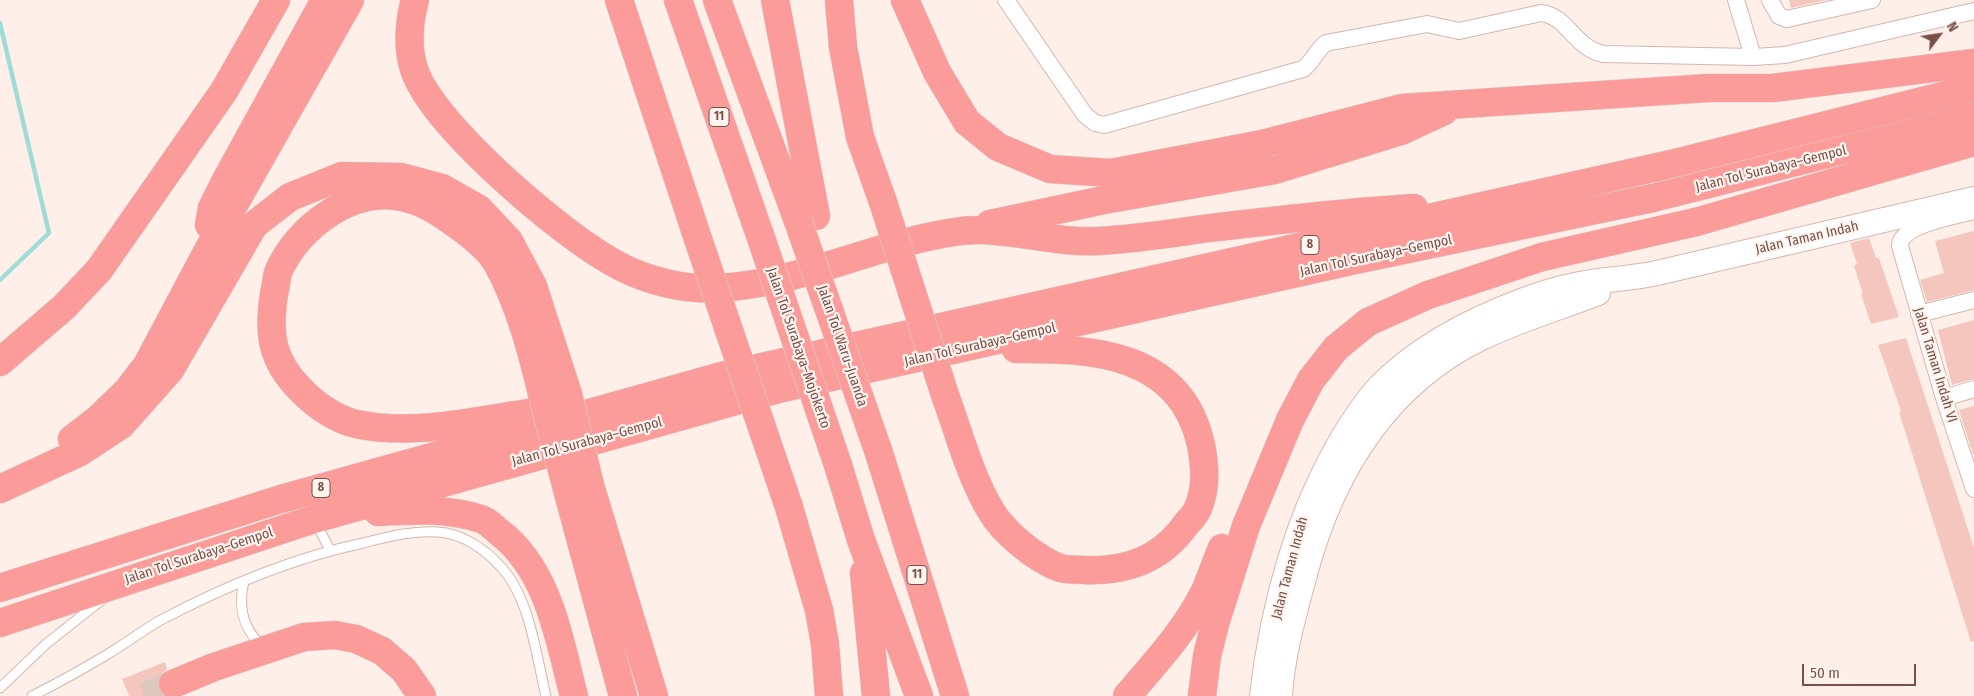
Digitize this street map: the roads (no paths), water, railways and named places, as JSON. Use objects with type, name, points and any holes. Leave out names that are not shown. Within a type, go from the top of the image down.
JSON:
[{"type":"highway","points":[[0,362],[64,307],[99,270],[224,90],[276,0]]},
{"type":"highway","points":[[206,254],[212,208],[325,0]]},
{"type":"highway","points":[[0,476],[64,445],[98,419],[127,391],[147,364],[206,254],[350,0]]},
{"type":"highway","points":[[415,0],[412,11],[410,50],[414,71],[428,95],[456,130],[520,193],[570,234],[614,264],[659,282],[695,288],[734,288],[767,282],[866,253],[952,232],[1104,200],[1275,170],[1401,131],[1459,104]]},
{"type":"highway","points":[[619,0],[789,507],[819,610],[826,644],[829,696]]},
{"type":"highway","name":"Jalan Tol Surabaya–Mojokerto","points":[[678,0],[760,234],[838,465],[861,540],[918,696]]},
{"type":"highway","name":"Jalan Tol Waru–Juanda","points":[[717,0],[807,219],[954,696]]},
{"type":"highway","points":[[775,0],[807,219]]},
{"type":"highway","points":[[839,0],[843,47],[860,138],[883,202],[945,395],[970,464],[992,512],[1025,549],[1061,569],[1105,571],[1140,564],[1176,539],[1198,508],[1205,468],[1198,432],[1180,395],[1150,370],[1107,354],[1068,348],[1007,349],[906,362]]},
{"type":"highway","points":[[906,0],[937,72],[967,122],[998,147],[1050,169],[1111,173],[1262,144],[1402,108],[1709,88],[1773,88],[1974,63]]},
{"type":"highway","name":"Jalan Tol Surabaya–Gempol","points":[[0,588],[281,498],[776,362],[1671,164],[1974,88]]},
{"type":"highway","name":"Jalan Tol Surabaya–Gempol","points":[[0,623],[321,517],[782,388],[906,362],[1355,260],[1653,198],[1974,117]]},
{"type":"highway","points":[[1202,696],[1207,656],[1215,624],[1246,526],[1290,420],[1311,380],[1336,348],[1368,322],[1428,295],[1542,257],[1654,232],[1752,207],[1974,142]]},
{"type":"highway","points":[[0,490],[80,452],[121,426],[170,370],[254,225],[290,197],[342,176],[401,177],[442,188],[479,209],[509,241],[533,286],[555,396],[579,489],[606,636],[612,696]]},
{"type":"highway","points":[[555,396],[529,342],[514,300],[496,261],[469,233],[434,208],[396,196],[359,199],[326,216],[299,240],[278,272],[272,311],[272,346],[286,374],[315,404],[354,424],[397,429],[447,426],[644,398]]},
{"type":"highway","points":[[952,232],[975,230],[1056,241],[1102,241],[1330,213],[1417,208],[1466,210]]},
{"type":"highway","points":[[1127,696],[1179,634],[1204,592],[1270,426],[1304,360],[1350,316],[1418,280],[1627,227],[1654,232]]},
{"type":"highway","points":[[579,489],[658,696]]},
{"type":"highway","points":[[321,517],[414,510],[457,512],[483,520],[513,542],[536,575],[554,617],[574,696]]},
{"type":"highway","points":[[861,540],[876,696]]},
{"type":"highway","points":[[173,684],[214,667],[304,637],[335,635],[356,639],[382,651],[404,670],[422,696]]},
{"type":"highway","points":[[606,636],[623,696]]},
{"type":"highway","points":[[644,662],[654,696]]},
{"type":"street","points":[[1006,0],[1085,115],[1094,123],[1104,125],[1303,69],[1309,65],[1320,48],[1326,43],[1427,24],[1459,31],[1541,12],[1550,14],[1558,19],[1584,47],[1603,54],[1753,57],[1800,53],[1974,11]]},
{"type":"street","points":[[1736,0],[1753,57]]},
{"type":"street","points":[[1770,0],[1779,16],[1787,19],[1872,0]]},
{"type":"street","name":"Jalan Taman Indah","points":[[1272,691],[1285,580],[1296,537],[1309,503],[1332,456],[1356,418],[1379,388],[1405,365],[1474,321],[1525,300],[1575,285],[1639,277],[1974,199]]},
{"type":"street","name":"Jalan Taman Indah VI","points":[[1974,211],[1918,226],[1906,232],[1900,241],[1901,256],[1974,489]]},
{"type":"street","points":[[1919,314],[1974,300]]},
{"type":"street","points":[[1944,398],[1974,389]]},
{"type":"lane","points":[[321,517],[330,550]]},
{"type":"lane","points":[[32,696],[110,653],[158,622],[244,581],[330,550],[423,532],[452,535],[477,547],[501,566],[521,599],[526,612],[546,696]]},
{"type":"lane","points":[[0,688],[46,644],[126,580]]},
{"type":"lane","points":[[244,581],[241,594],[244,619],[256,641],[266,650]]},
{"type":"lane","points":[[538,696],[543,685]]},
{"type":"waterway","points":[[0,23],[49,233],[0,280]]},
{"type":"tunnel","points":[[145,696],[173,684]]}]
